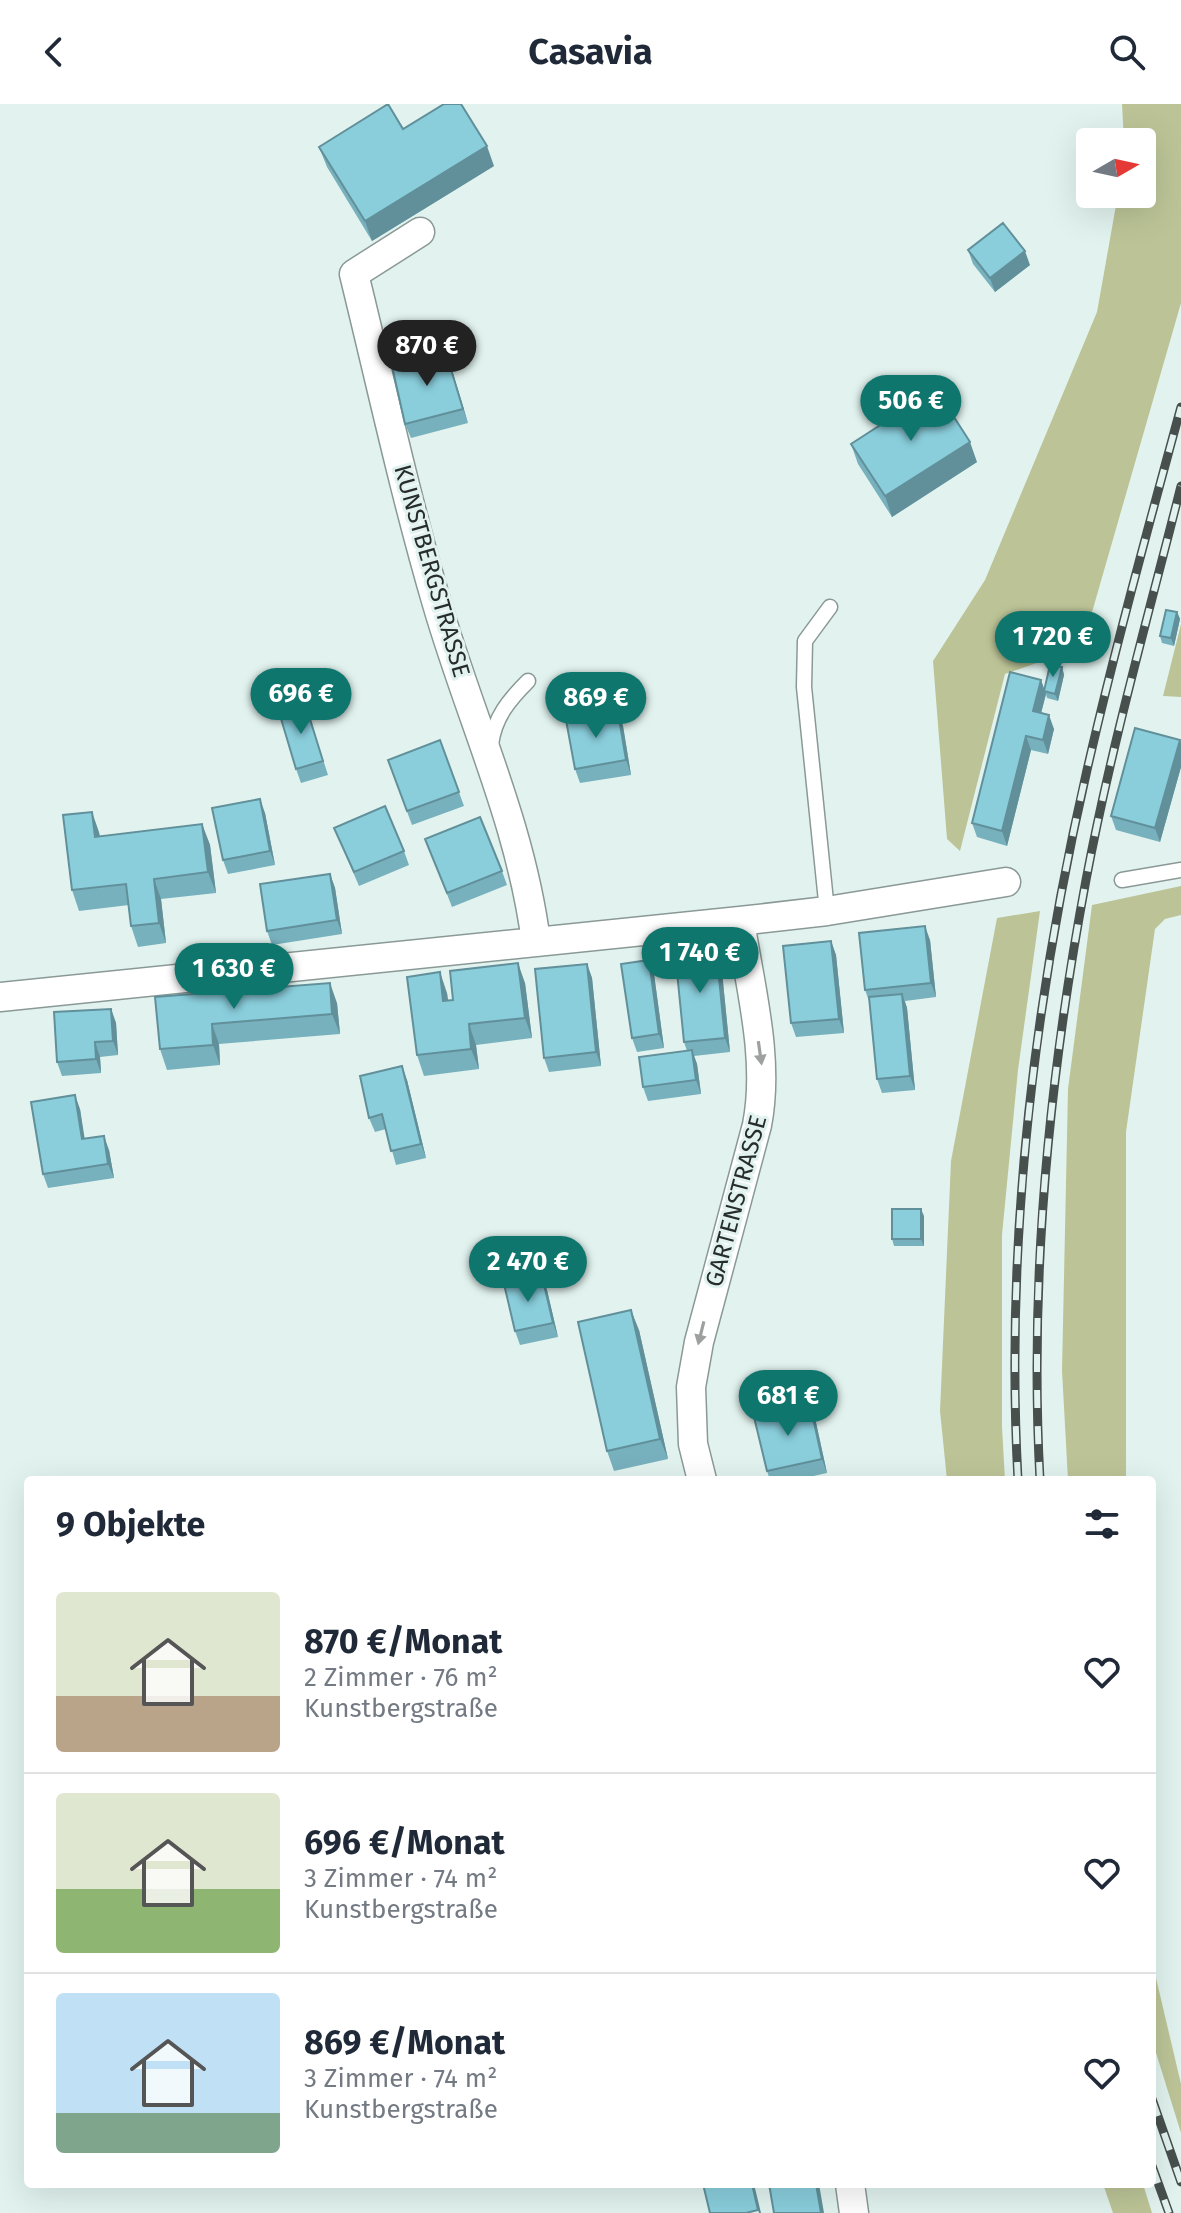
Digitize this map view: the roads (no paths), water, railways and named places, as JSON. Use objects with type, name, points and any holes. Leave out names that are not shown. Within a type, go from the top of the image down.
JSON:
[{"type":"street","name":"KUNSTBERGSTRASSE","points":[[420,232],[354,274],[437,604],[507,807],[526,878],[536,942]]},
{"type":"street","points":[[0,997],[740,921],[827,911],[1006,882]]},
{"type":"street","name":"GARTENSTRASSE","points":[[701,1476],[693,1444],[691,1387],[699,1342],[763,1096],[740,921]]},
{"type":"street","points":[[851,2188],[854,2213]]},
{"type":"lane","points":[[827,911],[804,687],[805,641],[830,607]]},
{"type":"lane","points":[[489,761],[493,730],[508,701],[528,681]]},
{"type":"lane","points":[[1122,880],[1181,870]]},
{"type":"railway","points":[[1018,1476],[1015,1391],[1020,1212],[1038,1034],[1068,857],[1087,770],[1181,407]]},
{"type":"railway","points":[[1040,1476],[1037,1329],[1040,1254],[1052,1103],[1062,1029],[1086,880],[1107,781],[1181,486]]},
{"type":"railway","points":[[1156,2110],[1181,2182]]},
{"type":"railway","points":[[1156,2177],[1169,2213]]}]
